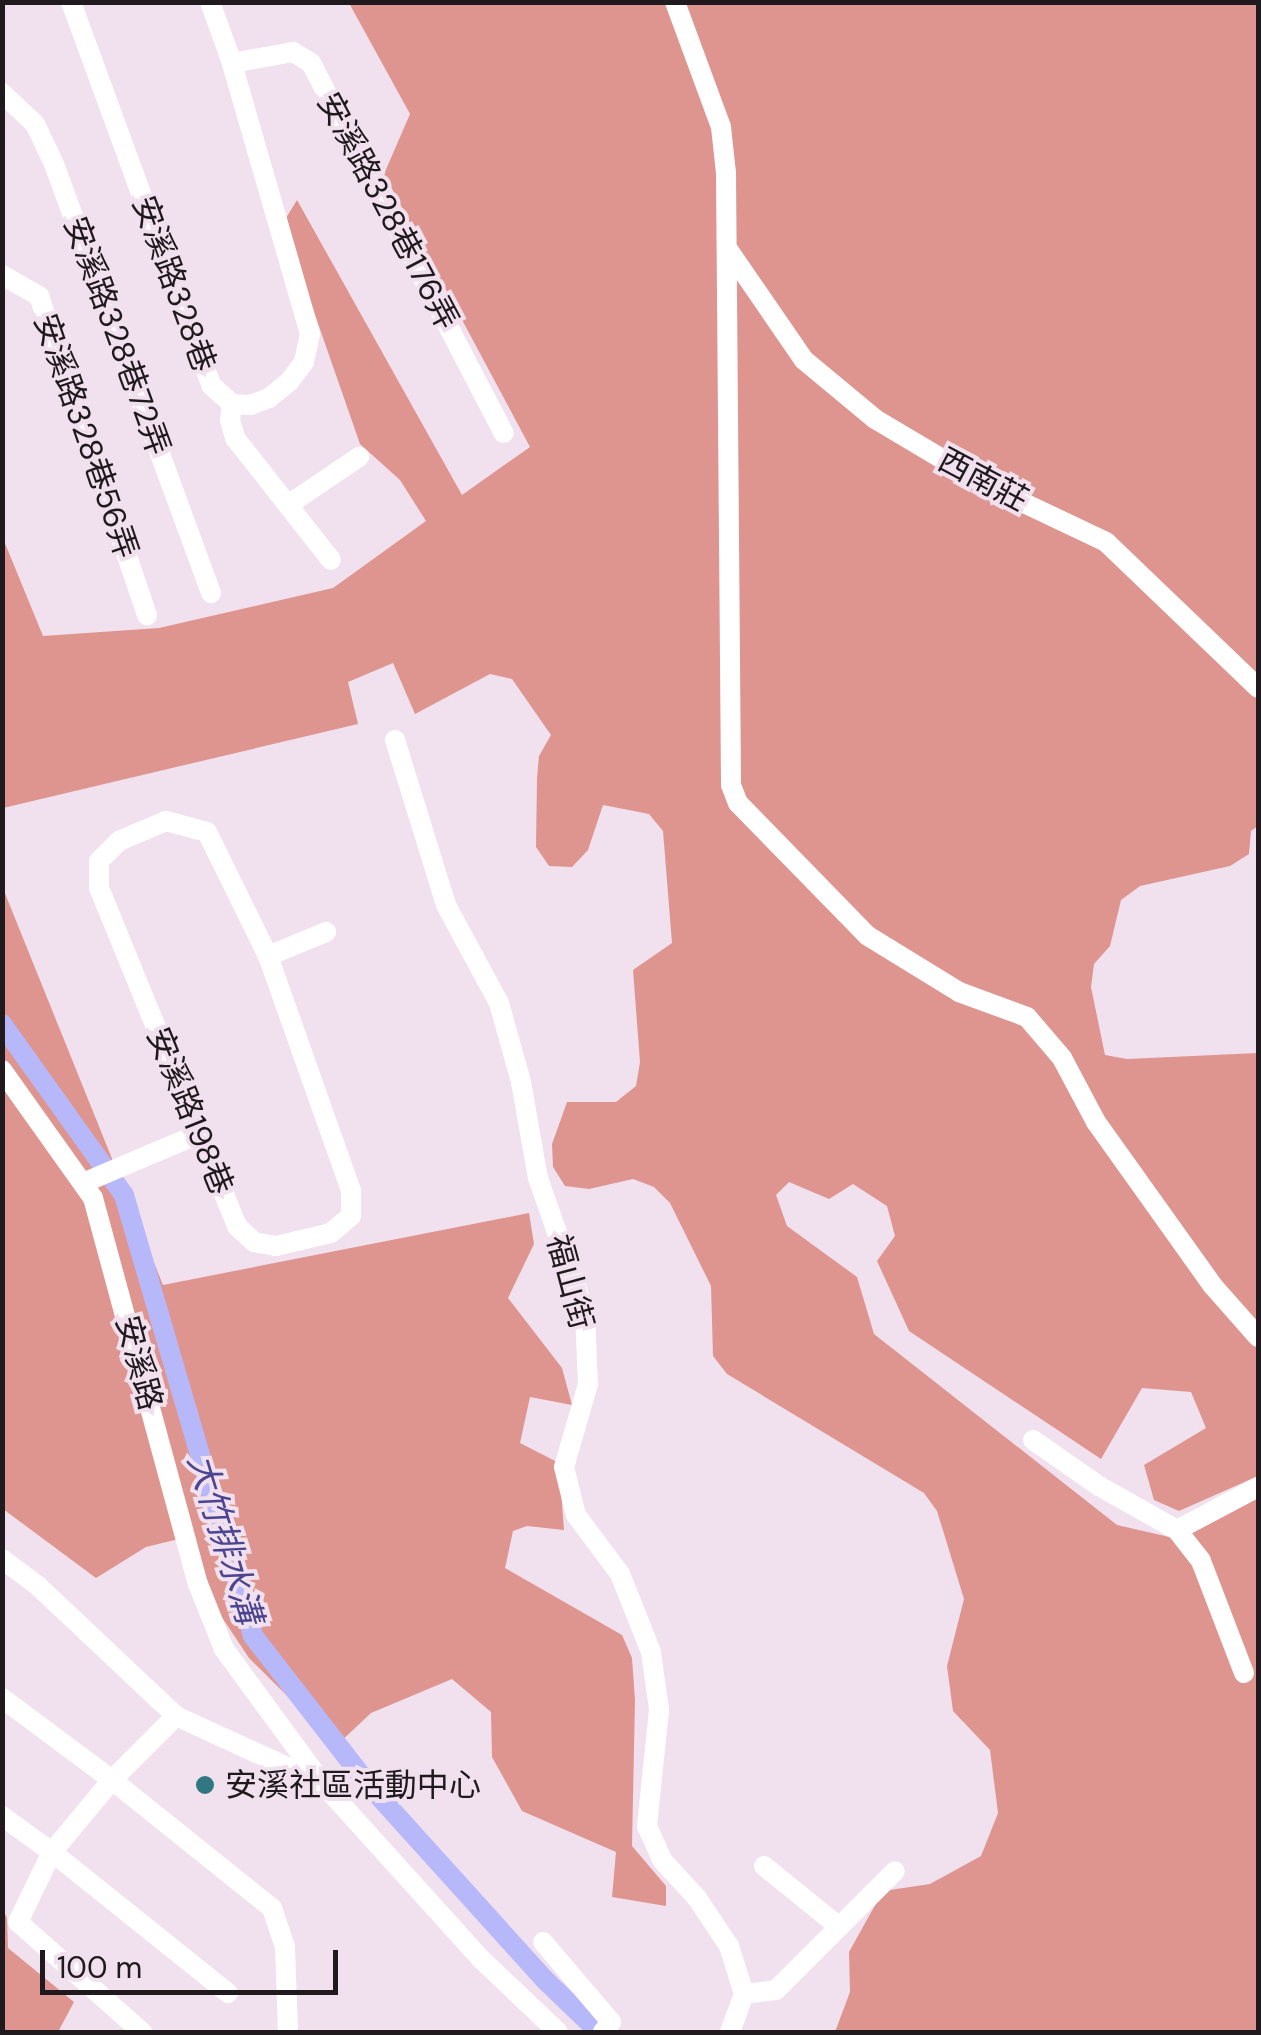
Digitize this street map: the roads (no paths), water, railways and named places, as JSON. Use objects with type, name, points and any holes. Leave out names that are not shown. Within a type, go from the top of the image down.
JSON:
[{"type":"street","name":"安溪路328巷","points":[[72,2],[211,384],[232,404],[250,405],[269,398],[289,382],[304,362],[310,334],[232,63],[210,2]]},
{"type":"street","points":[[675,2],[722,127],[730,251],[730,785],[738,804],[868,936],[960,992],[1026,1017],[1062,1058],[1096,1122],[1213,1286],[1258,1337]]},
{"type":"street","name":"安溪路328巷176弄","points":[[232,63],[293,52],[310,63],[504,433]]},
{"type":"street","name":"安溪路328巷72弄","points":[[2,93],[35,124],[54,164],[211,593]]},
{"type":"street","name":"西南莊","points":[[730,251],[804,360],[890,428],[986,485],[1106,542],[1258,688]]},
{"type":"street","name":"安溪路328巷56弄","points":[[2,275],[39,296],[147,615]]},
{"type":"street","points":[[232,404],[230,420],[235,438],[331,560]]},
{"type":"street","points":[[288,505],[359,457]]},
{"type":"street","name":"福山街","points":[[394,740],[446,905],[500,1003],[521,1082],[538,1178],[585,1312],[588,1384],[564,1468],[576,1516],[620,1574],[651,1652],[660,1710],[648,1826],[652,1842],[730,1946],[744,1994]]},
{"type":"street","name":"安溪路198巷","points":[[166,821],[206,832],[268,956],[351,1191],[351,1216],[331,1233],[276,1246],[254,1242],[237,1226],[99,888],[99,861],[119,841],[166,821]]},
{"type":"street","points":[[268,956],[326,932]]},
{"type":"street","name":"安溪路","points":[[2,1070],[96,1176],[93,1198],[184,1535],[224,1649],[322,1782],[481,1960],[558,2032]]},
{"type":"street","points":[[96,1176],[201,1133]]},
{"type":"street","points":[[1033,1440],[1177,1530],[1202,1561],[1244,1673]]},
{"type":"street","points":[[1177,1530],[1258,1488]]},
{"type":"street","points":[[2,1560],[37,1585],[176,1716],[322,1782]]},
{"type":"street","points":[[2,1698],[272,1908],[285,1947],[288,2032]]},
{"type":"street","points":[[142,2032],[18,1922],[52,1852],[112,1780],[176,1716]]},
{"type":"street","points":[[2,1816],[228,1993]]},
{"type":"street","points":[[764,1866],[838,1926]]},
{"type":"street","points":[[730,2032],[744,1994],[776,1990],[895,1871]]},
{"type":"street","points":[[543,1942],[607,2027]]},
{"type":"waterway","name":"大竹排水溝","points":[[2,1024],[124,1195],[253,1636],[367,1783],[545,1980],[599,2032]]},
{"type":"place","name":"安溪社區活動中心","points":[[205,1785]]}]
